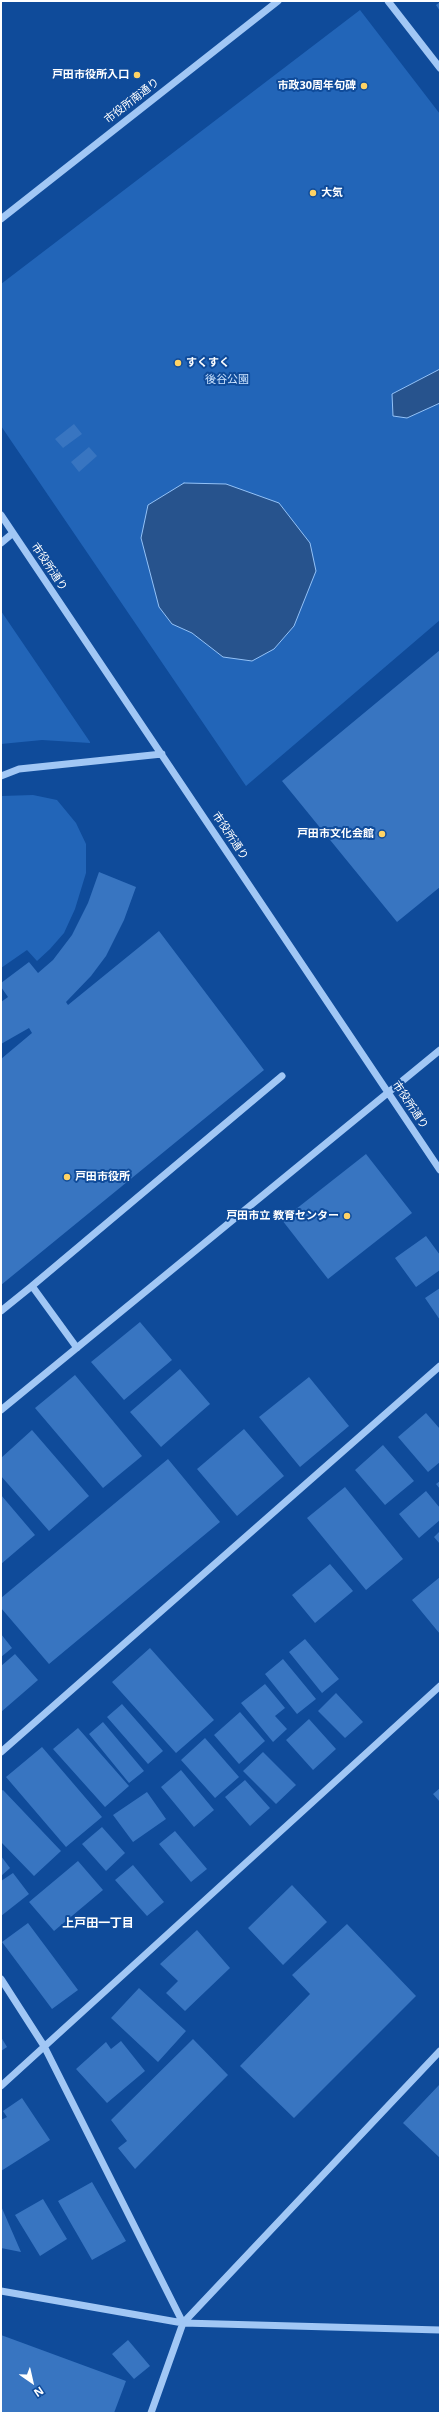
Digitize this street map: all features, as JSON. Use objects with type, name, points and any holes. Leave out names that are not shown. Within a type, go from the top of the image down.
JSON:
[{"type":"street","name":"市役所南通り","points":[[1,218],[278,1]]},
{"type":"street","points":[[388,1],[440,68]]},
{"type":"street","name":"市役所通り","points":[[1,514],[440,1170]]},
{"type":"street","points":[[1,543],[14,533]]},
{"type":"street","points":[[1,776],[18,769],[162,754]]},
{"type":"street","points":[[1,1410],[440,1050]]},
{"type":"street","points":[[1,1311],[282,1076]]},
{"type":"street","points":[[32,1286],[78,1348]]},
{"type":"street","points":[[1,1752],[440,1366]]},
{"type":"street","points":[[1,2086],[440,1686]]},
{"type":"street","points":[[1,1979],[44,2046],[183,2323]]},
{"type":"street","points":[[151,2413],[183,2323],[440,2052]]},
{"type":"street","points":[[1,2291],[183,2323],[440,2330]]},
{"type":"green space","name":"後谷公園","points":[[360,10],[440,114],[440,620],[246,786],[1,426],[1,284]]},
{"type":"green space","points":[[1,611],[90,743],[42,740],[1,744]]},
{"type":"green space","points":[[33,795],[57,800],[76,823],[86,844],[86,873],[75,909],[64,933],[50,949],[37,961],[27,950],[1,968],[1,796]]},
{"type":"shaded area","points":[[440,369],[440,403],[407,418],[393,416],[392,394]]},
{"type":"shaded area","points":[[184,483],[226,484],[279,503],[310,543],[316,571],[294,626],[274,649],[252,661],[223,657],[192,633],[172,624],[159,607],[141,538],[148,505]]},
{"type":"building","points":[[440,2],[440,11],[436,5]]},
{"type":"building","points":[[74,424],[82,434],[63,448],[55,439]]},
{"type":"building","points":[[89,447],[97,456],[79,472],[71,462]]},
{"type":"building","name":"戸田市文化会館","points":[[440,650],[440,887],[397,922],[282,781]]},
{"type":"building","name":"戸田市役所","points":[[99,872],[136,887],[124,920],[106,956],[91,976],[66,1002],[68,1005],[159,931],[264,1070],[1,1285],[1,1059],[32,1033],[29,1028],[1,1044],[1,1002],[8,997],[1,987],[1,983],[29,962],[38,973],[53,960],[72,935],[88,903]]},
{"type":"building","name":"戸田市立 教育センター","points":[[366,1154],[412,1213],[328,1279],[282,1220]]},
{"type":"building","points":[[426,1236],[440,1255],[440,1270],[416,1287],[395,1258]]},
{"type":"building","points":[[440,1288],[440,1320],[425,1298]]},
{"type":"building","points":[[140,1322],[172,1360],[124,1400],[91,1362]]},
{"type":"building","points":[[180,1369],[210,1404],[161,1447],[130,1412]]},
{"type":"building","points":[[75,1375],[142,1456],[103,1488],[35,1408]]},
{"type":"building","points":[[309,1377],[349,1426],[300,1467],[259,1417]]},
{"type":"building","points":[[426,1413],[440,1429],[440,1462],[428,1472],[398,1437]]},
{"type":"building","points":[[244,1429],[284,1476],[237,1516],[197,1469]]},
{"type":"building","points":[[32,1430],[89,1496],[49,1531],[1,1476],[1,1458]]},
{"type":"building","points":[[383,1445],[414,1481],[385,1505],[355,1470]]},
{"type":"building","points":[[168,1459],[220,1522],[49,1664],[1,1608],[1,1598]]},
{"type":"building","points":[[440,1481],[440,1489],[436,1484]]},
{"type":"building","points":[[345,1487],[403,1559],[366,1590],[307,1518]]},
{"type":"building","points":[[426,1491],[440,1508],[440,1520],[419,1538],[399,1514]]},
{"type":"building","points":[[1,1495],[35,1535],[1,1564]]},
{"type":"building","points":[[440,1531],[440,1544],[434,1537]]},
{"type":"building","points":[[330,1564],[353,1591],[315,1623],[292,1595]]},
{"type":"building","points":[[440,1577],[440,1634],[412,1600]]},
{"type":"building","points":[[1,1634],[12,1648],[1,1657]]},
{"type":"building","points":[[305,1639],[339,1679],[322,1693],[289,1652]]},
{"type":"building","points":[[150,1648],[214,1720],[176,1753],[112,1682]]},
{"type":"building","points":[[15,1654],[38,1680],[1,1712],[1,1666]]},
{"type":"building","points":[[283,1659],[316,1699],[297,1714],[265,1674]]},
{"type":"building","points":[[265,1684],[285,1708],[275,1716],[287,1729],[273,1742],[241,1703]]},
{"type":"building","points":[[336,1693],[363,1722],[345,1738],[318,1711]]},
{"type":"building","points":[[122,1704],[163,1751],[148,1764],[107,1717]]},
{"type":"building","points":[[240,1712],[265,1741],[239,1764],[214,1735]]},
{"type":"building","points":[[309,1719],[336,1749],[313,1770],[286,1740]]},
{"type":"building","points":[[103,1722],[144,1771],[129,1783],[89,1734]]},
{"type":"building","points":[[78,1728],[129,1786],[105,1807],[53,1749]]},
{"type":"building","points":[[205,1738],[239,1777],[215,1798],[181,1760]]},
{"type":"building","points":[[42,1747],[102,1817],[66,1847],[6,1777]]},
{"type":"building","points":[[263,1752],[296,1785],[276,1804],[243,1771]]},
{"type":"building","points":[[181,1770],[214,1810],[194,1827],[161,1787]]},
{"type":"building","points":[[245,1780],[270,1808],[250,1826],[225,1797]]},
{"type":"building","points":[[440,1788],[440,1802],[433,1794]]},
{"type":"building","points":[[3,1790],[61,1851],[34,1876],[1,1842],[1,1791]]},
{"type":"building","points":[[147,1792],[166,1819],[133,1842],[113,1815]]},
{"type":"building","points":[[102,1827],[125,1853],[106,1871],[82,1844]]},
{"type":"building","points":[[175,1831],[207,1869],[191,1882],[159,1844]]},
{"type":"building","points":[[1,1856],[10,1868],[1,1876]]},
{"type":"building","points":[[78,1861],[103,1890],[54,1931],[29,1902]]},
{"type":"building","points":[[133,1865],[164,1902],[147,1916],[115,1880]]},
{"type":"building","points":[[13,1873],[29,1894],[1,1916],[1,1881]]},
{"type":"building","points":[[292,1885],[327,1922],[283,1965],[248,1928]]},
{"type":"building","points":[[28,1923],[78,1990],[52,2009],[2,1942]]},
{"type":"building","points":[[347,1924],[416,1996],[294,2118],[240,2066],[310,1994],[292,1975]]},
{"type":"building","points":[[197,1930],[230,1968],[185,2011],[166,1993],[178,1981],[160,1964]]},
{"type":"building","points":[[139,1988],[186,2031],[158,2062],[111,2018]]},
{"type":"building","points":[[1,2037],[7,2047],[1,2051]]},
{"type":"building","points":[[193,2039],[228,2075],[135,2169],[118,2148],[127,2141],[111,2120]]},
{"type":"building","points":[[121,2041],[145,2071],[107,2103],[76,2069],[106,2042],[111,2049]]},
{"type":"building","points":[[440,2084],[440,2158],[403,2123]]},
{"type":"building","points":[[22,2098],[50,2140],[1,2171],[1,2120],[7,2117],[3,2111]]},
{"type":"building","points":[[92,2182],[126,2241],[92,2260],[58,2201]]},
{"type":"building","points":[[43,2199],[67,2239],[40,2256],[15,2215]]},
{"type":"building","points":[[1,2206],[21,2252],[1,2248]]},
{"type":"building","points":[[1,2335],[126,2381],[114,2413],[1,2413]]},
{"type":"building","points":[[128,2340],[150,2366],[134,2379],[112,2354]]},
{"type":"place","name":"戸田市役所入口","points":[[137,75]]},
{"type":"place","name":"市政30周年句碑","points":[[364,86]]},
{"type":"place","name":"大気","points":[[313,193]]},
{"type":"place","name":"すくすく","points":[[178,363]]},
{"type":"place","name":"戸田市文化会館","points":[[382,834]]},
{"type":"place","name":"戸田市役所","points":[[67,1177]]},
{"type":"place","name":"戸田市立 教育センター","points":[[347,1216]]},
{"type":"district","name":"上戸田一丁目","points":[[98,1924]]}]
